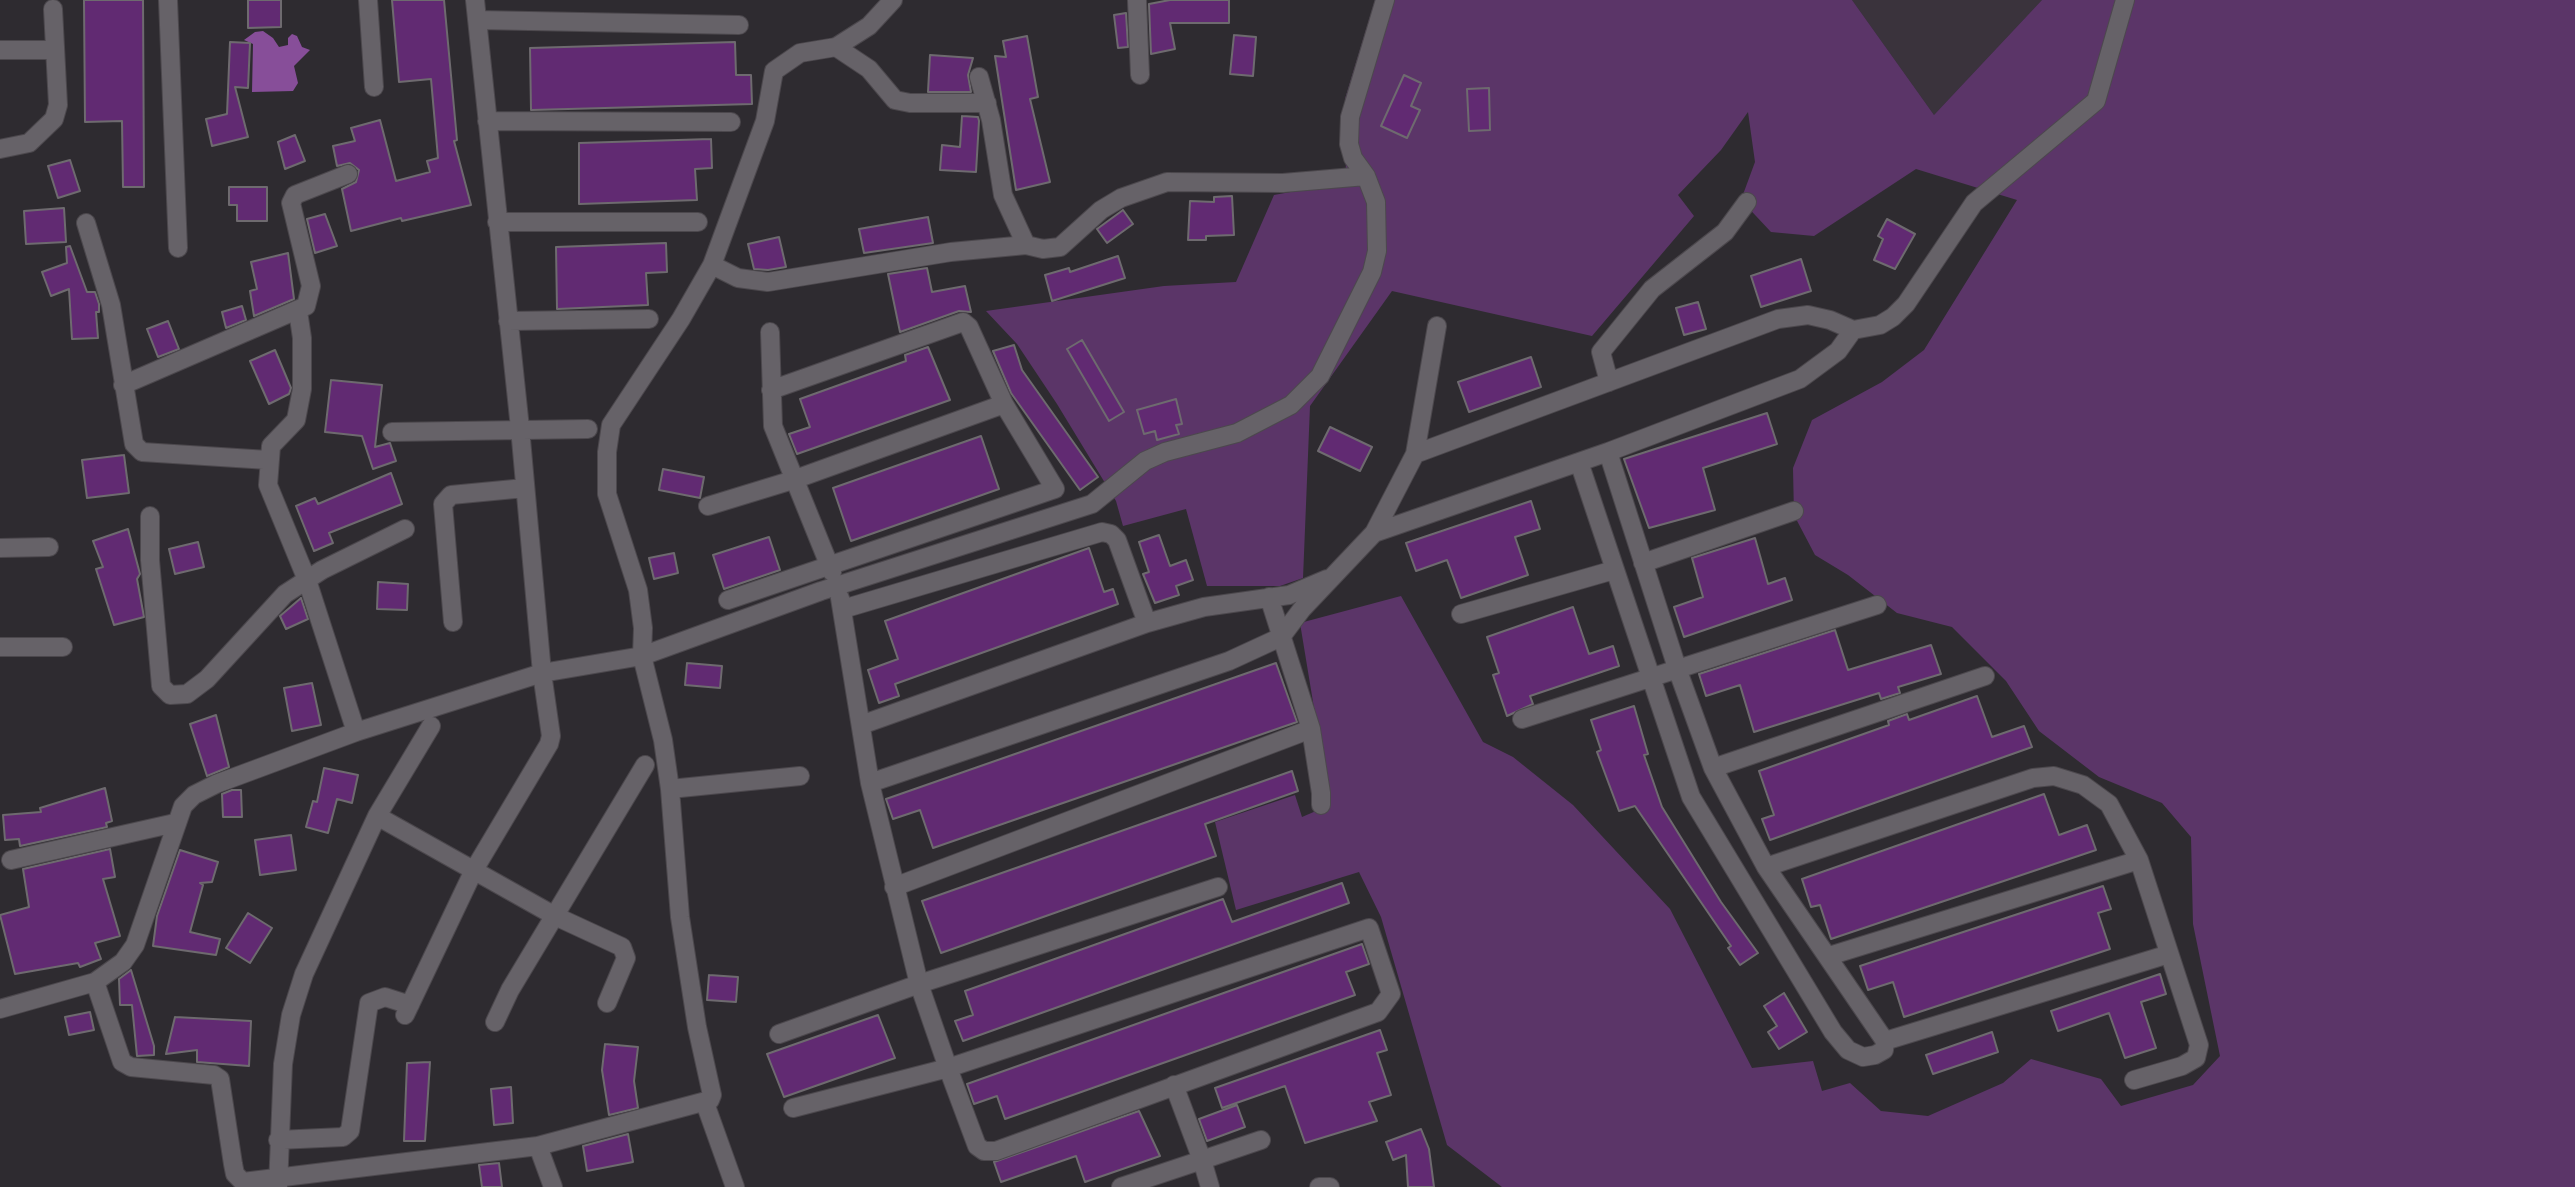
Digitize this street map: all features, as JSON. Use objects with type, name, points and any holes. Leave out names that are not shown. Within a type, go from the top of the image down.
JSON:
[{"type":"street","points":[[168,0],[178,248]]},
{"type":"street","points":[[368,0],[374,87]]},
{"type":"street","points":[[278,1140],[343,1137],[350,1130],[369,1003],[385,997],[407,1010],[474,870],[550,744],[475,0]]},
{"type":"street","points":[[95,982],[122,1062],[131,1067],[214,1074],[220,1079],[235,1174],[243,1182],[278,1183],[538,1146],[705,1103],[712,1095],[697,1027],[680,916],[670,789],[663,740],[642,656],[643,628],[638,590],[607,494],[607,452],[611,425],[681,319],[712,265],[765,121],[774,71],[800,53],[836,47],[869,26],[892,0]]},
{"type":"street","points":[[1136,0],[1139,75]]},
{"type":"street","points":[[0,1009],[95,982],[123,962],[135,946],[175,823],[183,806],[194,795],[356,732],[542,673],[642,656],[821,591],[1092,504],[1145,461],[1165,452],[1237,433],[1292,405],[1320,376],[1371,272],[1377,251],[1376,202],[1366,176],[1353,158],[1349,144],[1350,117],[1385,0]]},
{"type":"street","points":[[1415,454],[1778,319],[1808,315],[1830,320],[1853,330],[1880,325],[1893,317],[1906,304],[1974,203],[2096,101],[2125,0]]},
{"type":"street","points":[[0,149],[29,142],[43,132],[54,119],[58,105],[53,9]]},
{"type":"street","points":[[477,20],[739,25]]},
{"type":"street","points":[[836,47],[869,69],[895,100],[911,103],[987,103]]},
{"type":"street","points":[[0,50],[54,50]]},
{"type":"street","points":[[979,77],[987,103],[1003,195],[1026,245]]},
{"type":"street","points":[[487,121],[731,121]]},
{"type":"street","points":[[123,385],[298,311],[310,298],[311,286],[291,203],[296,195],[348,174]]},
{"type":"street","points":[[712,265],[738,278],[768,282],[951,252],[1026,245],[1043,249],[1060,247],[1101,209],[1121,198],[1167,182],[1283,183],[1366,176]]},
{"type":"street","points":[[1609,382],[1601,352],[1652,289],[1725,232],[1747,202]]},
{"type":"street","points":[[497,222],[698,222]]},
{"type":"street","points":[[86,223],[111,305],[131,436],[142,452],[268,460]]},
{"type":"street","points":[[298,311],[302,338],[302,389],[296,420],[271,446],[268,485],[307,580],[356,732]]},
{"type":"street","points":[[508,321],[649,319]]},
{"type":"street","points":[[728,600],[831,569],[1055,489],[1004,404],[969,327],[963,322],[771,390]]},
{"type":"street","points":[[870,783],[1229,660],[1281,637],[1374,533],[1415,454],[1437,326]]},
{"type":"street","points":[[1374,533],[1608,452],[1800,379],[1838,351],[1853,330]]},
{"type":"street","points":[[770,332],[773,426],[831,569]]},
{"type":"street","points":[[708,506],[793,480],[1004,404]]},
{"type":"street","points":[[392,432],[588,429]]},
{"type":"street","points":[[1579,462],[1649,678],[1696,806],[1833,1032],[1847,1049],[1863,1057],[1884,1050],[1885,1041],[1766,867],[1713,768],[1678,671],[1608,452]]},
{"type":"street","points":[[453,622],[443,504],[451,495],[524,488]]},
{"type":"street","points":[[1643,563],[1794,511]]},
{"type":"street","points":[[150,516],[150,560],[161,686],[170,695],[187,695],[207,679],[269,609],[307,580],[405,529]]},
{"type":"street","points":[[793,1108],[948,1068],[1369,928],[1391,994],[1378,1012],[996,1151],[984,1151],[977,1146],[948,1068],[919,984],[894,887],[870,783],[841,603],[1102,532],[1111,534],[1117,540],[1147,623]]},
{"type":"street","points":[[0,548],[49,547]]},
{"type":"street","points":[[1461,614],[1615,570]]},
{"type":"street","points":[[861,726],[1147,623],[1204,607],[1289,595],[1333,576]]},
{"type":"street","points":[[1269,597],[1311,729],[1321,805]]},
{"type":"street","points":[[1522,719],[1877,605]]},
{"type":"street","points":[[0,647],[62,647]]},
{"type":"street","points":[[1713,768],[1985,676]]},
{"type":"street","points":[[278,1183],[283,1064],[291,1015],[304,974],[377,816],[431,726]]},
{"type":"street","points":[[894,887],[1311,729]]},
{"type":"street","points":[[495,1022],[510,990],[645,765]]},
{"type":"street","points":[[670,789],[800,776]]},
{"type":"street","points":[[1766,867],[2033,778],[2054,776],[2083,785],[2109,804],[2139,860],[2199,1052],[2196,1058],[2182,1066],[2134,1080]]},
{"type":"street","points":[[377,816],[555,916],[622,947],[626,958],[607,1003]]},
{"type":"street","points":[[11,860],[175,823]]},
{"type":"street","points":[[1829,956],[2139,860]]},
{"type":"street","points":[[779,1034],[919,984],[1218,887]]},
{"type":"street","points":[[1885,1041],[2169,954]]},
{"type":"street","points":[[1174,1085],[1210,1187]]},
{"type":"street","points":[[705,1103],[735,1187]]},
{"type":"street","points":[[1121,1187],[1261,1140]]},
{"type":"street","points":[[538,1146],[552,1187]]},
{"type":"street","points":[[1319,1187],[1331,1187]]},
{"type":"shaded area","points":[[1375,0],[1852,0],[1934,115],[2042,0],[2575,0],[2575,1187],[1502,1187],[1447,1145],[1381,917],[1359,872],[1236,910],[1215,822],[1295,795],[1302,817],[1330,805],[1300,623],[1401,596],[1483,742],[1513,757],[1573,805],[1670,909],[1752,1068],[1813,1061],[1822,1091],[1850,1083],[1881,1111],[1928,1116],[2003,1083],[2031,1059],[2101,1079],[2121,1106],[2193,1085],[2220,1056],[2193,924],[2191,837],[2162,803],[2099,777],[2039,731],[2006,681],[1952,627],[1897,613],[1848,575],[1815,555],[1794,515],[1793,468],[1812,420],[1882,382],[1924,350],[2017,200],[1916,169],[1814,236],[1771,232],[1741,200],[1755,162],[1748,112],[1721,150],[1678,195],[1694,216],[1592,336],[1392,291],[1310,406],[1303,578],[1280,586],[1207,586],[1186,509],[1123,526],[1116,501],[1057,404],[1017,344],[986,311],[1164,286],[1236,282],[1274,195],[1346,182],[1345,99]]},
{"type":"shaded area","points":[[1852,0],[2042,0],[1934,115]]},
{"type":"shaded area","points":[[263,31],[273,38],[279,47],[288,45],[288,38],[292,34],[297,36],[302,47],[310,50],[294,66],[298,83],[293,91],[252,92],[253,44],[244,40],[255,32]]},
{"type":"building","points":[[84,0],[143,0],[144,187],[123,187],[122,121],[85,122]]},
{"type":"building","points":[[248,0],[281,0],[281,27],[248,28]]},
{"type":"building","points":[[392,0],[444,0],[457,140],[454,141],[471,205],[402,221],[401,218],[351,231],[342,189],[356,182],[359,170],[350,163],[337,166],[333,146],[355,141],[351,128],[380,120],[396,181],[430,172],[427,161],[438,158],[431,79],[399,82]]},
{"type":"building","points":[[1170,0],[1229,0],[1229,23],[1170,23],[1175,49],[1151,54],[1149,4]]},
{"type":"building","points":[[1126,13],[1128,47],[1118,48],[1114,15]]},
{"type":"building","points":[[1234,35],[1256,37],[1253,76],[1230,74]]},
{"type":"building","points":[[1027,36],[1038,97],[1030,99],[1050,182],[1016,190],[995,56],[1006,57],[1003,41]]},
{"type":"building","points":[[230,42],[250,43],[248,88],[235,87],[248,137],[212,146],[206,119],[227,114]]},
{"type":"building","points":[[735,42],[736,75],[751,75],[752,104],[531,110],[530,48]]},
{"type":"building","points":[[930,55],[973,58],[968,75],[971,92],[928,92]]},
{"type":"building","points":[[1404,75],[1421,83],[1411,106],[1420,110],[1407,138],[1381,126]]},
{"type":"building","points":[[1489,88],[1490,130],[1469,131],[1467,89]]},
{"type":"building","points":[[962,116],[978,117],[979,121],[976,172],[940,170],[942,145],[960,147]]},
{"type":"building","points":[[295,135],[305,161],[285,169],[278,142]]},
{"type":"building","points":[[711,139],[712,168],[695,169],[697,200],[579,204],[579,143]]},
{"type":"building","points":[[70,160],[80,191],[58,198],[48,166]]},
{"type":"building","points":[[229,187],[267,187],[267,221],[237,221],[237,205],[229,205]]},
{"type":"building","points":[[1232,196],[1234,235],[1188,240],[1190,201],[1214,202],[1214,197]]},
{"type":"building","points":[[64,208],[66,242],[26,244],[24,211]]},
{"type":"building","points":[[1123,210],[1133,224],[1107,243],[1097,229]]},
{"type":"building","points":[[325,214],[337,246],[315,253],[307,219]]},
{"type":"building","points":[[928,217],[933,243],[864,253],[859,229]]},
{"type":"building","points":[[1887,219],[1915,234],[1895,269],[1874,260],[1883,239],[1878,236]]},
{"type":"building","points":[[779,237],[786,267],[754,269],[748,244]]},
{"type":"building","points":[[666,243],[667,272],[646,273],[648,305],[557,309],[556,247]]},
{"type":"building","points":[[70,246],[87,292],[95,292],[99,304],[99,312],[96,312],[98,338],[72,339],[69,289],[51,296],[42,272],[67,263],[66,247]]},
{"type":"building","points":[[288,253],[294,299],[254,316],[250,291],[257,289],[251,262]]},
{"type":"building","points":[[1118,256],[1125,278],[1052,301],[1045,275],[1069,268],[1070,272]]},
{"type":"building","points":[[1801,259],[1811,291],[1761,307],[1751,276]]},
{"type":"building","points":[[927,268],[932,292],[965,286],[971,312],[959,311],[900,332],[888,274]]},
{"type":"building","points":[[1698,302],[1706,329],[1684,335],[1676,308]]},
{"type":"building","points":[[242,306],[246,320],[226,328],[222,312]]},
{"type":"building","points":[[168,321],[179,349],[158,357],[147,329]]},
{"type":"building","points":[[1082,340],[1124,412],[1109,421],[1067,349]]},
{"type":"building","points":[[1014,345],[1022,370],[1098,477],[1080,490],[1011,393],[993,351]]},
{"type":"building","points":[[928,347],[950,400],[797,454],[789,434],[810,427],[800,399],[906,361],[905,355]]},
{"type":"building","points":[[275,350],[291,388],[289,394],[269,404],[250,361]]},
{"type":"building","points":[[1531,357],[1541,387],[1469,412],[1458,382]]},
{"type":"building","points":[[331,380],[382,385],[375,447],[390,443],[396,461],[373,469],[362,436],[325,432]]},
{"type":"building","points":[[1176,399],[1182,424],[1176,425],[1179,434],[1157,440],[1155,431],[1144,434],[1137,410]]},
{"type":"building","points":[[1767,413],[1777,444],[1703,468],[1715,510],[1649,528],[1624,459]]},
{"type":"building","points":[[1330,427],[1372,447],[1360,471],[1318,451]]},
{"type":"building","points":[[981,436],[999,489],[851,541],[833,488]]},
{"type":"building","points":[[124,455],[129,493],[87,498],[82,460]]},
{"type":"building","points":[[663,469],[704,477],[700,498],[659,490]]},
{"type":"building","points":[[391,473],[402,504],[329,533],[333,543],[314,551],[296,506],[315,498],[318,504]]},
{"type":"building","points":[[1531,501],[1540,529],[1515,537],[1528,575],[1461,598],[1447,560],[1416,571],[1406,543]]},
{"type":"building","points":[[128,529],[140,574],[137,579],[144,617],[114,625],[96,569],[103,567],[93,541]]},
{"type":"building","points":[[1159,535],[1170,566],[1186,560],[1193,580],[1176,586],[1179,595],[1155,603],[1143,574],[1149,572],[1139,542]]},
{"type":"building","points":[[769,537],[780,570],[724,589],[713,555]]},
{"type":"building","points":[[1755,538],[1768,584],[1785,578],[1792,600],[1684,637],[1674,607],[1703,597],[1692,558]]},
{"type":"building","points":[[198,542],[204,567],[175,574],[169,549]]},
{"type":"building","points":[[1089,548],[1104,592],[1113,589],[1118,604],[895,684],[899,696],[879,703],[868,670],[898,659],[885,621]]},
{"type":"building","points":[[674,553],[678,573],[654,579],[649,558]]},
{"type":"building","points":[[378,582],[408,584],[407,610],[377,609]]},
{"type":"building","points":[[301,598],[308,619],[286,629],[280,616]]},
{"type":"building","points":[[1573,607],[1589,654],[1613,646],[1619,666],[1530,696],[1533,704],[1507,716],[1493,675],[1499,673],[1487,637]]},
{"type":"building","points":[[1835,630],[1848,670],[1931,645],[1941,674],[1898,687],[1900,693],[1881,699],[1879,693],[1754,732],[1740,685],[1706,696],[1699,674]]},
{"type":"building","points":[[687,663],[722,666],[720,688],[685,685]]},
{"type":"building","points":[[1276,663],[1297,722],[933,848],[920,810],[893,819],[886,799]]},
{"type":"building","points":[[312,683],[321,725],[292,731],[284,688]]},
{"type":"building","points":[[1977,696],[1992,737],[2024,726],[2032,747],[1770,840],[1762,819],[1774,815],[1759,771],[1889,725],[1888,721],[1907,714],[1909,720]]},
{"type":"building","points":[[1634,706],[1648,754],[1644,755],[1662,807],[1721,902],[1758,953],[1740,965],[1728,948],[1731,946],[1635,806],[1619,811],[1597,752],[1601,750],[1591,720]]},
{"type":"building","points":[[216,715],[229,767],[207,776],[190,724]]},
{"type":"building","points":[[324,768],[358,775],[352,803],[337,799],[328,833],[306,827],[313,801],[317,802]]},
{"type":"building","points":[[1292,771],[1298,791],[1205,824],[1216,856],[941,953],[922,901]]},
{"type":"building","points":[[105,788],[112,821],[106,823],[107,827],[20,846],[19,839],[5,840],[3,815],[41,812],[40,808]]},
{"type":"building","points":[[241,790],[242,817],[223,817],[222,794]]},
{"type":"building","points":[[2044,794],[2059,835],[2087,825],[2096,850],[1831,939],[1820,905],[1811,907],[1802,879]]},
{"type":"building","points":[[291,835],[296,870],[260,875],[255,840]]},
{"type":"building","points":[[110,849],[115,877],[103,879],[120,936],[95,943],[101,959],[80,967],[78,963],[15,974],[0,915],[29,907],[23,869]]},
{"type":"building","points":[[180,850],[218,862],[212,882],[200,883],[203,885],[190,932],[220,939],[216,955],[153,946],[157,916]]},
{"type":"building","points":[[1342,883],[1349,903],[963,1041],[955,1021],[973,1015],[965,991],[1223,899],[1232,922]]},
{"type":"building","points":[[2103,886],[2111,909],[2098,913],[2110,949],[1904,1017],[1893,982],[1868,990],[1860,966]]},
{"type":"building","points":[[248,913],[272,928],[250,963],[226,948]]},
{"type":"building","points":[[1362,944],[1369,964],[1346,972],[1355,995],[1005,1119],[997,1096],[974,1104],[967,1084]]},
{"type":"building","points":[[131,970],[154,1046],[154,1055],[137,1056],[132,1005],[120,1005],[119,979]]},
{"type":"building","points":[[2160,974],[2166,994],[2141,1002],[2156,1048],[2125,1058],[2109,1013],[2058,1031],[2051,1011]]},
{"type":"building","points":[[709,975],[738,977],[736,1002],[707,1000]]},
{"type":"building","points":[[1784,993],[1807,1032],[1779,1049],[1768,1032],[1777,1026],[1764,1006]]},
{"type":"building","points":[[90,1012],[94,1030],[69,1035],[65,1017]]},
{"type":"building","points":[[878,1015],[895,1058],[784,1097],[767,1054]]},
{"type":"building","points":[[175,1017],[251,1021],[249,1066],[197,1062],[197,1050],[166,1054]]},
{"type":"building","points":[[1380,1030],[1387,1050],[1377,1053],[1391,1095],[1369,1102],[1377,1121],[1305,1143],[1285,1086],[1222,1108],[1215,1088]]},
{"type":"building","points":[[1992,1032],[1998,1052],[1933,1074],[1926,1055]]},
{"type":"building","points":[[605,1044],[638,1047],[634,1081],[638,1108],[609,1115],[602,1070]]},
{"type":"building","points":[[430,1062],[425,1141],[404,1141],[407,1063]]},
{"type":"building","points":[[511,1087],[513,1123],[494,1125],[491,1089]]},
{"type":"building","points":[[1237,1105],[1245,1127],[1207,1141],[1199,1119]]},
{"type":"building","points":[[1139,1111],[1160,1156],[1085,1182],[1076,1156],[1001,1182],[994,1162]]},
{"type":"building","points":[[1421,1129],[1429,1149],[1434,1187],[1408,1187],[1406,1155],[1393,1160],[1386,1142]]},
{"type":"building","points":[[628,1134],[633,1162],[587,1171],[583,1146]]},
{"type":"building","points":[[499,1163],[502,1187],[482,1187],[479,1165]]}]
